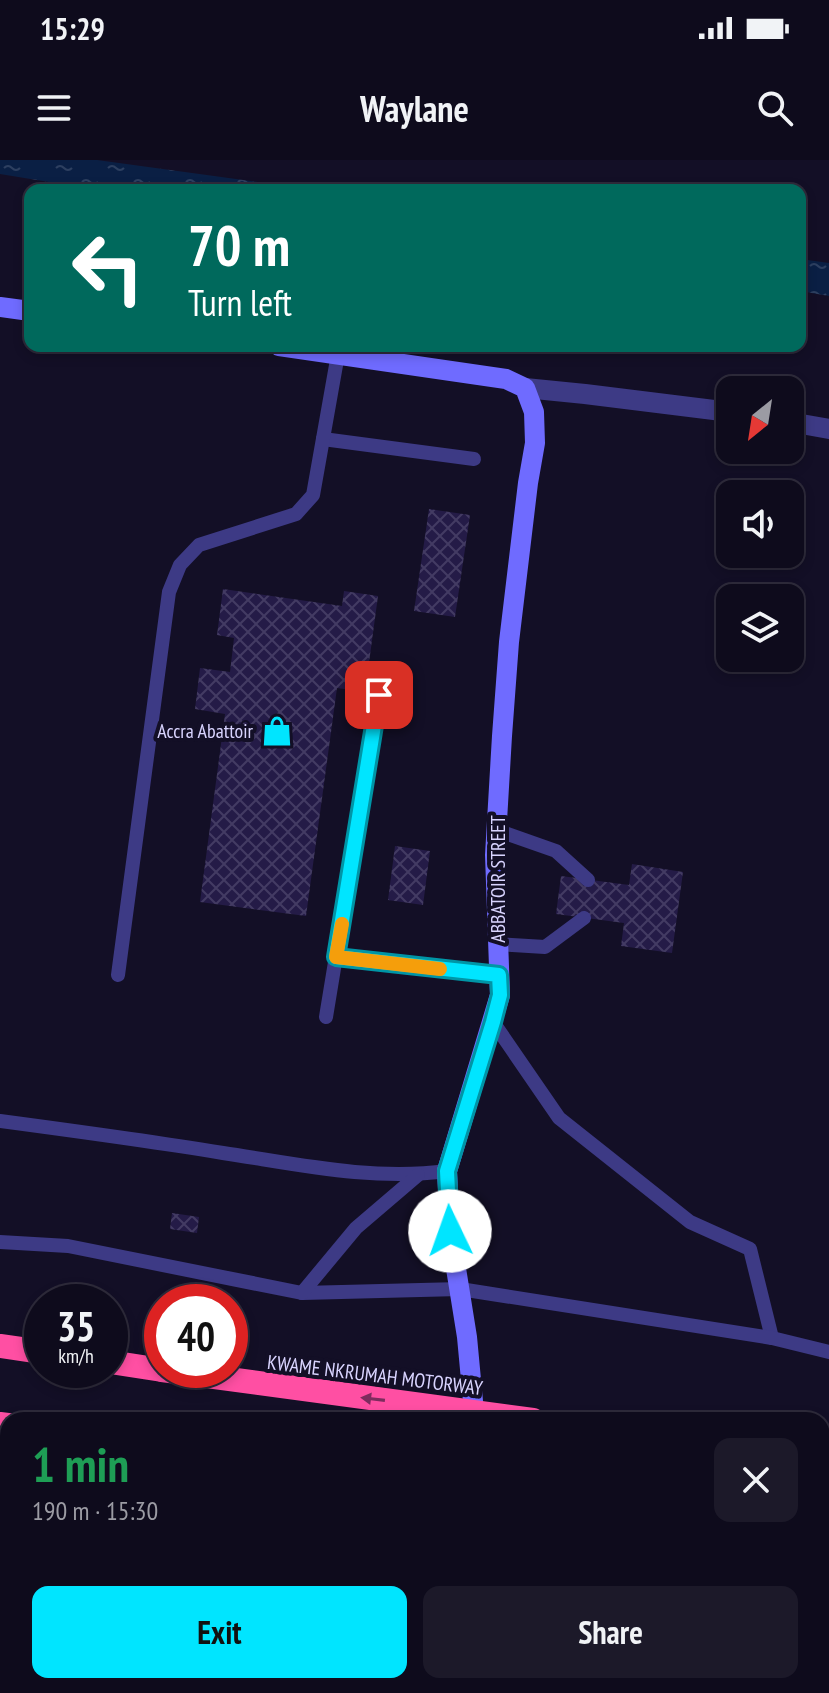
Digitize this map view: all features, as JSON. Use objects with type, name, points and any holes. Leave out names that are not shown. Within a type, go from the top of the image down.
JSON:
[{"type":"highway","points":[[0,1346],[24,1349]]},
{"type":"highway","name":"KWAME NKRUMAH MOTORWAY","points":[[248,1382],[474,1412]]},
{"type":"street","points":[[0,307],[24,310]]},
{"type":"street","points":[[323,352],[478,374],[506,379],[525,388],[716,410]]},
{"type":"street","name":"ABBATOIR STREET","points":[[474,1412],[467,1337],[450,1231],[447,1171],[500,995],[496,830],[509,642],[535,443],[534,412],[525,388]]},
{"type":"street","points":[[804,425],[829,429]]},
{"type":"lane","points":[[118,975],[169,592],[180,565],[199,545],[296,514],[313,495],[338,354]]},
{"type":"lane","points":[[323,439],[474,459]]},
{"type":"lane","points":[[326,1017],[379,695]]},
{"type":"lane","points":[[496,830],[556,851],[588,880]]},
{"type":"lane","points":[[497,944],[545,947],[584,918]]},
{"type":"lane","points":[[336,957],[499,975]]},
{"type":"lane","points":[[493,1022],[559,1118],[690,1222],[750,1249],[772,1338]]},
{"type":"lane","points":[[0,1121],[342,1171],[418,1175],[447,1171]]},
{"type":"lane","points":[[302,1293],[356,1228],[418,1175]]},
{"type":"lane","points":[[0,1242],[68,1246],[302,1293],[460,1289],[772,1338],[829,1352]]},
{"type":"water","points":[[0,160],[97,160],[272,184],[61,184],[0,174]]},
{"type":"water","points":[[806,260],[829,263],[829,296],[806,292]]},
{"type":"building","points":[[429,509],[470,515],[455,617],[414,611]]},
{"type":"building","points":[[223,589],[342,606],[344,591],[378,596],[365,692],[337,688],[306,916],[200,902],[225,714],[195,709],[200,668],[230,672],[234,638],[217,635]]},
{"type":"building","points":[[395,846],[430,851],[423,905],[388,900]]},
{"type":"building","points":[[632,864],[683,872],[672,953],[621,946],[624,923],[556,914],[561,876],[629,885]]},
{"type":"building","points":[[172,1213],[199,1217],[197,1233],[170,1229]]},
{"type":"slow traffic","points":[[342,924],[336,957],[440,969]]},
{"type":"place","name":"Accra Abattoir","points":[[277,731]]},
{"type":"route","points":[[379,695],[336,957],[499,975],[500,995],[493,1022],[447,1171],[450,1231]]}]
